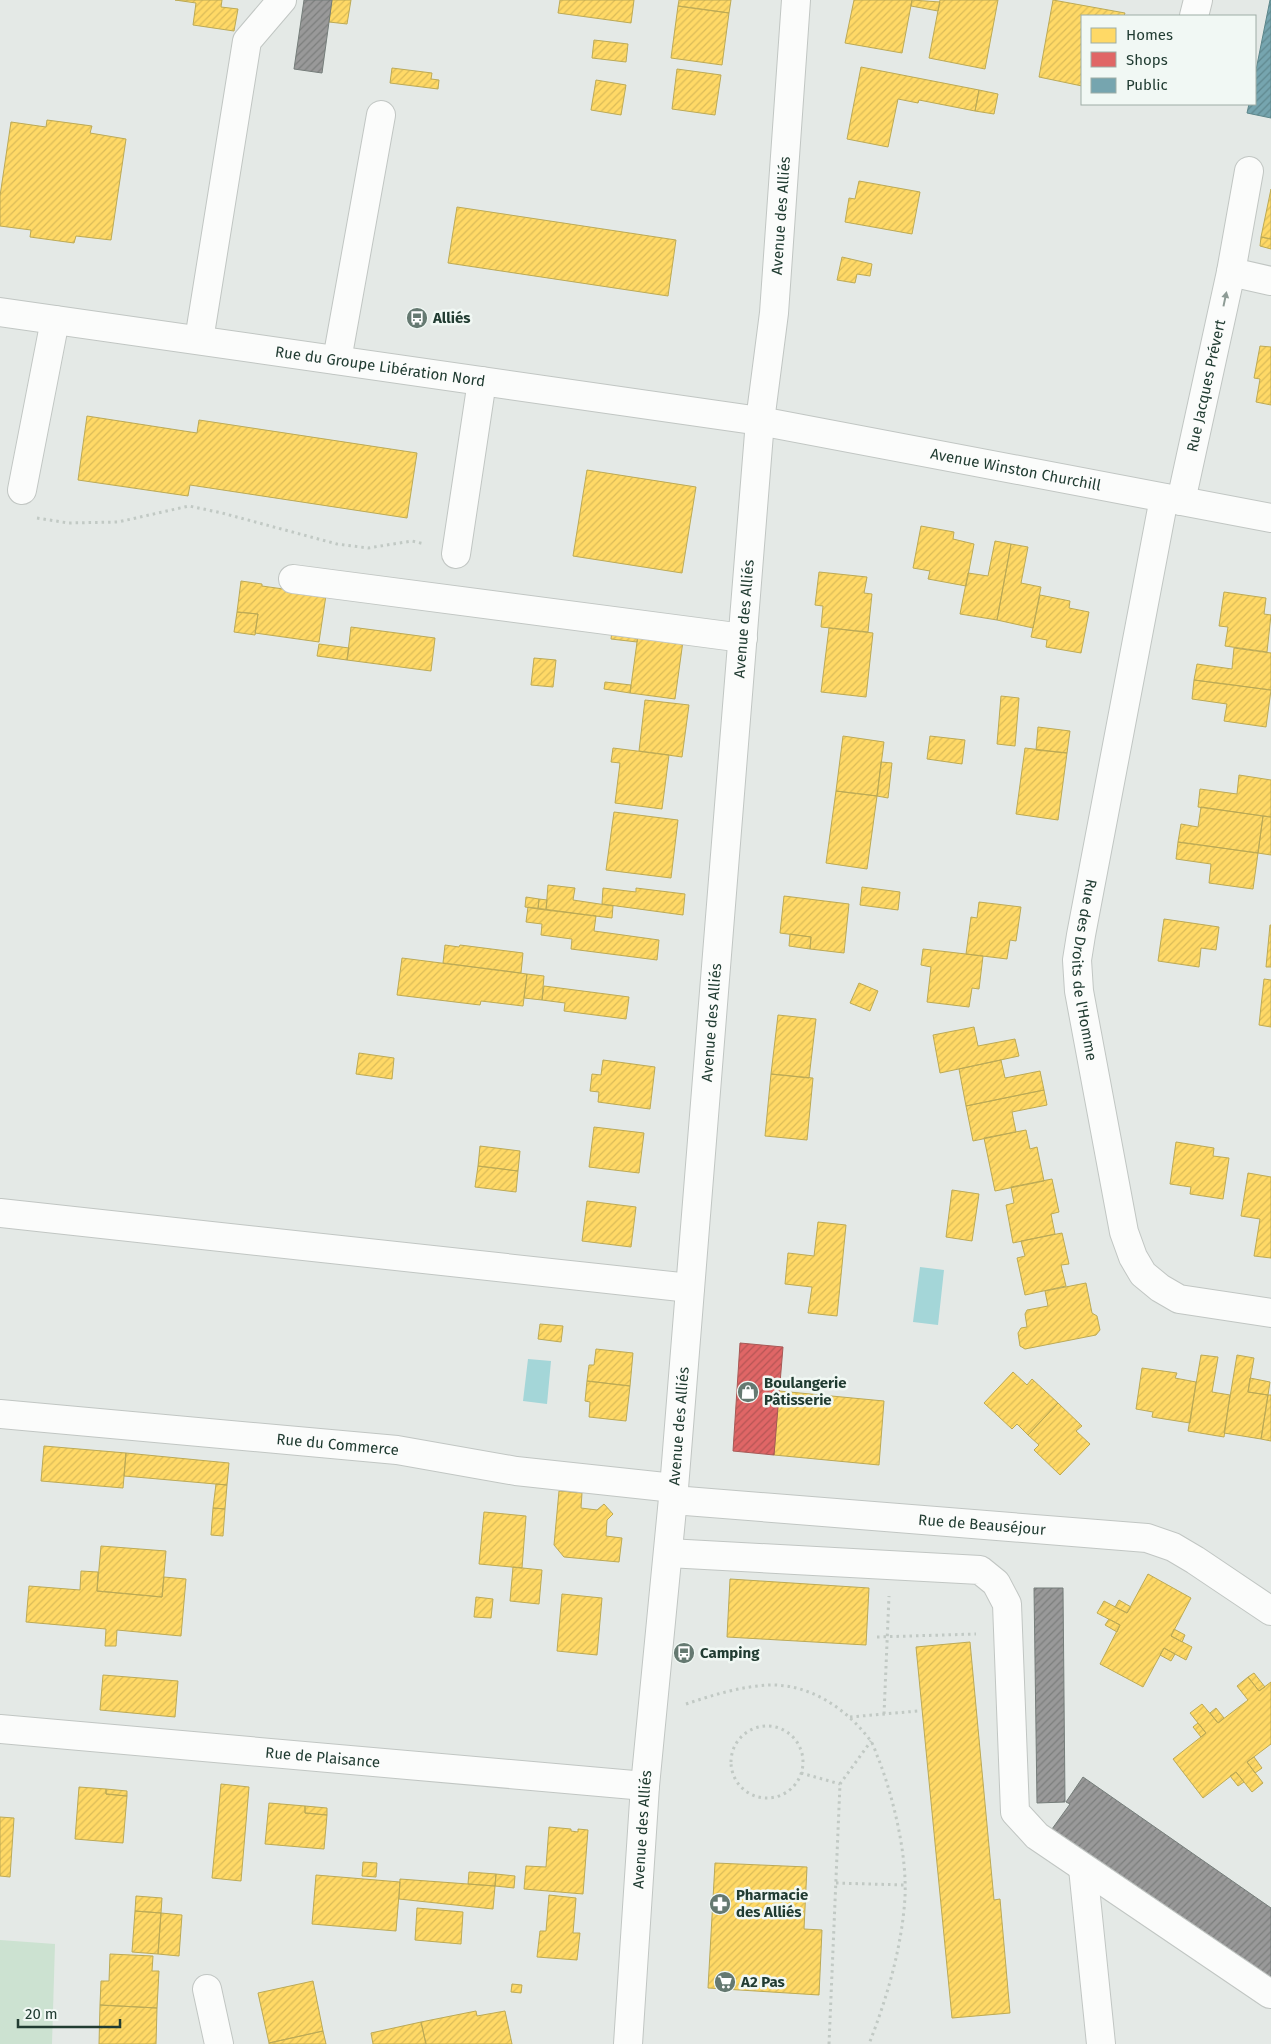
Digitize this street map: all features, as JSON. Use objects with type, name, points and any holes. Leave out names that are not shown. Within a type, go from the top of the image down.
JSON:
[{"type":"street","points":[[199,340],[246,41],[282,0]]},
{"type":"street","name":"Avenue des Alliés","points":[[628,2044],[645,1786],[673,1494],[760,421],[774,312],[796,0]]},
{"type":"street","points":[[1194,15],[1198,0]]},
{"type":"street","points":[[337,360],[381,115]]},
{"type":"street","name":"Rue Jacques Prévert","points":[[1172,499],[1231,272],[1249,171]]},
{"type":"street","points":[[1231,272],[1271,281]]},
{"type":"street","name":"Rue du Groupe Libération Nord","points":[[0,312],[760,421]]},
{"type":"street","points":[[22,490],[55,320]]},
{"type":"street","points":[[456,554],[482,381]]},
{"type":"street","name":"Avenue Winston Churchill","points":[[760,421],[1271,518]]},
{"type":"street","name":"Rue des Droits de l'Homme","points":[[1172,499],[1081,935],[1077,960],[1079,992],[1124,1232],[1133,1257],[1143,1274],[1160,1288],[1179,1299],[1271,1313]]},
{"type":"street","points":[[293,579],[743,638]]},
{"type":"street","points":[[0,1213],[690,1288]]},
{"type":"street","name":"Rue du Commerce","points":[[0,1414],[397,1450],[516,1471],[673,1494]]},
{"type":"street","name":"Rue de Beauséjour","points":[[673,1494],[1147,1538],[1173,1547],[1271,1611]]},
{"type":"street","points":[[668,1553],[980,1570],[996,1583],[1007,1604],[1015,1812],[1037,1836],[1270,1994]]},
{"type":"street","name":"Rue de Plaisance","points":[[0,1729],[645,1786]]},
{"type":"street","points":[[1083,1868],[1101,2044]]},
{"type":"street","points":[[207,1990],[219,2044]]},
{"type":"path","points":[[29,517],[68,523],[118,522],[189,506],[337,544],[368,548],[412,541],[456,554]]},
{"type":"path","points":[[884,1714],[890,1565]]},
{"type":"path","points":[[877,1637],[1008,1634]]},
{"type":"path","points":[[651,1715],[714,1694],[771,1685],[801,1689],[826,1700],[850,1717],[870,1741],[887,1781],[900,1839],[905,1897],[897,1958],[869,2044]]},
{"type":"path","points":[[850,1717],[918,1711]]},
{"type":"path","points":[[761,1726],[773,1726],[784,1730],[793,1737],[800,1747],[803,1759],[801,1773],[797,1782],[789,1791],[778,1797],[754,1796],[743,1790],[736,1781],[732,1770],[731,1758],[734,1747],[740,1737],[750,1730],[761,1726]]},
{"type":"path","points":[[829,2044],[840,1784],[870,1741]]},
{"type":"path","points":[[801,1773],[840,1784]]},
{"type":"path","points":[[836,1883],[904,1885]]},
{"type":"green space","points":[[0,1940],[55,1944],[52,2044],[0,2044]]},
{"type":"water","points":[[920,1267],[944,1270],[938,1325],[913,1322]]},
{"type":"water","points":[[528,1359],[551,1361],[547,1404],[523,1401]]},
{"type":"building: Homes","points":[[175,0],[222,0],[221,7],[238,9],[234,31],[193,25],[196,3]]},
{"type":"building: Homes","points":[[332,0],[351,0],[347,24],[329,22]]},
{"type":"building: Homes","points":[[560,0],[634,0],[631,23],[558,13]]},
{"type":"building: Homes","points":[[679,0],[731,0],[729,13],[678,6]]},
{"type":"building: Homes","points":[[854,0],[912,0],[902,53],[845,43]]},
{"type":"building: Homes","points":[[912,0],[940,2],[938,11],[911,6]]},
{"type":"building: Homes","points":[[940,0],[998,0],[985,69],[929,58]]},
{"type":"building: Homes","points":[[1053,0],[1125,13],[1124,15],[1081,15],[1081,86],[1039,77]]},
{"type":"building: Homes","points":[[678,6],[729,13],[722,65],[671,58]]},
{"type":"building: Homes","points":[[594,40],[628,44],[626,62],[592,58]]},
{"type":"building: Homes","points":[[861,67],[979,90],[975,111],[919,100],[918,103],[898,99],[888,147],[847,139]]},
{"type":"building: Homes","points":[[392,68],[432,73],[431,79],[439,80],[438,89],[390,83]]},
{"type":"building: Homes","points":[[677,69],[721,75],[715,115],[672,109]]},
{"type":"building: Homes","points":[[596,80],[626,85],[621,115],[591,110]]},
{"type":"building: Homes","points":[[979,90],[998,94],[994,114],[975,111]]},
{"type":"building: Homes","points":[[47,120],[92,126],[90,133],[126,139],[111,240],[76,236],[74,243],[30,237],[31,230],[0,226],[0,196],[11,122],[46,127]]},
{"type":"building: Homes","points":[[859,181],[920,192],[912,234],[845,222],[849,198],[855,199]]},
{"type":"building: Homes","points":[[1271,189],[1271,239],[1261,237]]},
{"type":"building: Homes","points":[[457,207],[676,240],[668,296],[448,263]]},
{"type":"building: Homes","points":[[1261,237],[1271,239],[1271,249],[1260,246]]},
{"type":"building: Homes","points":[[842,257],[872,264],[870,276],[857,274],[855,283],[837,280]]},
{"type":"building: Homes","points":[[1260,346],[1271,347],[1271,405],[1256,402],[1260,379],[1254,378]]},
{"type":"building: Homes","points":[[87,416],[197,433],[199,420],[417,453],[407,518],[190,485],[188,496],[78,480]]},
{"type":"building: Homes","points":[[587,470],[696,487],[682,573],[573,556]]},
{"type":"building: Homes","points":[[921,526],[954,532],[953,539],[974,544],[966,586],[928,579],[930,571],[913,568]]},
{"type":"building: Homes","points":[[995,541],[1011,544],[997,620],[960,614],[968,573],[988,576]]},
{"type":"building: Homes","points":[[1011,544],[1028,547],[1021,583],[1041,587],[1033,628],[997,620]]},
{"type":"building: Homes","points":[[819,572],[867,577],[864,593],[872,594],[868,632],[821,627],[823,606],[815,605]]},
{"type":"building: Homes","points":[[241,581],[262,584],[262,586],[326,595],[319,642],[255,633],[258,614],[237,612]]},
{"type":"building: Homes","points":[[1224,592],[1266,598],[1264,614],[1271,615],[1267,652],[1225,646],[1228,627],[1219,626]]},
{"type":"building: Homes","points":[[1040,595],[1070,601],[1069,608],[1089,612],[1081,653],[1046,647],[1047,640],[1031,637]]},
{"type":"building: Homes","points":[[237,612],[258,614],[255,635],[234,632]]},
{"type":"building: Homes","points":[[351,627],[435,638],[431,671],[347,660]]},
{"type":"building: Homes","points":[[829,628],[873,633],[866,697],[821,692]]},
{"type":"building: Homes","points":[[612,631],[638,635],[637,642],[611,639]]},
{"type":"building: Homes","points":[[638,635],[683,641],[675,699],[630,693]]},
{"type":"building: Homes","points":[[319,644],[349,648],[347,660],[317,656]]},
{"type":"building: Homes","points":[[1234,648],[1271,653],[1271,690],[1194,680],[1197,664],[1232,669]]},
{"type":"building: Homes","points":[[534,658],[556,660],[553,687],[531,685]]},
{"type":"building: Homes","points":[[1194,680],[1271,690],[1266,727],[1224,721],[1227,704],[1192,699]]},
{"type":"building: Homes","points":[[605,682],[631,685],[630,693],[604,689]]},
{"type":"building: Homes","points":[[1001,696],[1019,698],[1015,746],[997,744]]},
{"type":"building: Homes","points":[[645,700],[689,705],[682,757],[639,751]]},
{"type":"building: Homes","points":[[1038,727],[1070,731],[1067,753],[1036,750]]},
{"type":"building: Homes","points":[[843,736],[884,742],[877,796],[836,791]]},
{"type":"building: Homes","points":[[930,736],[965,740],[962,764],[927,759]]},
{"type":"building: Homes","points":[[613,748],[669,755],[662,809],[615,803],[620,763],[611,762]]},
{"type":"building: Homes","points":[[1025,748],[1067,753],[1058,820],[1016,814]]},
{"type":"building: Homes","points":[[881,762],[892,763],[888,798],[877,796]]},
{"type":"building: Homes","points":[[1239,775],[1271,780],[1271,817],[1198,807],[1200,789],[1237,794]]},
{"type":"building: Homes","points":[[836,791],[877,796],[867,869],[826,863]]},
{"type":"building: Homes","points":[[1201,807],[1263,816],[1258,853],[1178,842],[1181,824],[1198,827]]},
{"type":"building: Homes","points":[[614,812],[678,820],[671,878],[606,870]]},
{"type":"building: Homes","points":[[1263,816],[1271,817],[1271,855],[1258,853]]},
{"type":"building: Homes","points":[[1178,842],[1258,853],[1253,889],[1209,883],[1211,864],[1176,859]]},
{"type":"building: Homes","points":[[548,885],[575,888],[573,900],[613,906],[612,918],[546,910]]},
{"type":"building: Homes","points":[[862,887],[900,892],[898,910],[860,905]]},
{"type":"building: Homes","points":[[603,888],[636,892],[636,888],[685,894],[683,915],[602,904]]},
{"type":"building: Homes","points":[[784,896],[849,904],[844,953],[810,949],[811,937],[780,933]]},
{"type":"building: Homes","points":[[526,897],[539,899],[538,909],[525,907]]},
{"type":"building: Homes","points":[[539,899],[547,900],[546,910],[538,909]]},
{"type":"building: Homes","points":[[979,902],[1021,907],[1016,941],[1010,940],[1007,959],[966,954],[971,917],[977,918]]},
{"type":"building: Homes","points":[[528,907],[596,916],[594,931],[659,940],[657,960],[571,949],[572,939],[541,935],[542,924],[526,922]]},
{"type":"building: Homes","points":[[1164,919],[1219,927],[1216,950],[1201,948],[1199,967],[1158,961]]},
{"type":"building: Homes","points":[[1270,925],[1271,967],[1266,967]]},
{"type":"building: Homes","points":[[790,934],[811,937],[810,949],[789,946]]},
{"type":"building: Homes","points":[[445,945],[459,947],[460,945],[523,953],[521,973],[443,963]]},
{"type":"building: Homes","points":[[923,949],[983,956],[979,989],[972,988],[969,1007],[927,1002],[931,967],[921,965]]},
{"type":"building: Homes","points":[[402,958],[527,974],[523,1006],[481,1001],[480,1005],[397,995]]},
{"type":"building: Homes","points":[[527,974],[544,976],[542,1000],[524,998]]},
{"type":"building: Homes","points":[[1264,979],[1271,980],[1271,1027],[1259,1025]]},
{"type":"building: Homes","points":[[859,983],[878,991],[870,1011],[850,1003]]},
{"type":"building: Homes","points":[[544,986],[629,997],[626,1019],[564,1011],[565,1003],[542,1000]]},
{"type":"building: Homes","points":[[778,1015],[816,1019],[809,1078],[771,1074]]},
{"type":"building: Homes","points":[[974,1027],[978,1046],[1015,1039],[1019,1056],[940,1073],[933,1035]]},
{"type":"building: Homes","points":[[359,1053],[394,1058],[392,1079],[356,1074]]},
{"type":"building: Homes","points":[[603,1060],[655,1067],[650,1109],[598,1102],[599,1092],[590,1091],[592,1074],[601,1075]]},
{"type":"building: Homes","points":[[1001,1060],[1005,1078],[1040,1071],[1044,1090],[966,1106],[959,1069]]},
{"type":"building: Homes","points":[[771,1074],[813,1078],[807,1140],[765,1136]]},
{"type":"building: Homes","points":[[1044,1090],[1047,1105],[1012,1112],[1016,1132],[973,1141],[966,1106]]},
{"type":"building: Homes","points":[[594,1127],[644,1133],[639,1173],[589,1167]]},
{"type":"building: Homes","points":[[1026,1130],[1030,1149],[1037,1147],[1044,1181],[995,1191],[984,1138]]},
{"type":"building: Homes","points":[[1176,1142],[1214,1148],[1213,1156],[1229,1158],[1223,1199],[1190,1194],[1191,1187],[1170,1184]]},
{"type":"building: Homes","points":[[480,1146],[520,1151],[518,1171],[478,1166]]},
{"type":"building: Homes","points":[[478,1166],[518,1171],[516,1192],[475,1187]]},
{"type":"building: Homes","points":[[1248,1173],[1271,1177],[1271,1258],[1254,1256],[1260,1219],[1241,1216]]},
{"type":"building: Homes","points":[[1052,1179],[1059,1212],[1051,1214],[1055,1234],[1013,1243],[1006,1205],[1014,1203],[1011,1187]]},
{"type":"building: Homes","points":[[952,1190],[979,1194],[972,1241],[946,1237]]},
{"type":"building: Homes","points":[[587,1201],[636,1207],[631,1247],[582,1241]]},
{"type":"building: Homes","points":[[818,1222],[846,1225],[837,1316],[808,1313],[812,1287],[785,1284],[788,1253],[814,1256]]},
{"type":"building: Homes","points":[[1062,1233],[1069,1264],[1061,1265],[1066,1286],[1025,1295],[1017,1258],[1025,1256],[1021,1241]]},
{"type":"building: Homes","points":[[1086,1283],[1092,1313],[1097,1316],[1100,1330],[1096,1335],[1025,1349],[1020,1346],[1018,1333],[1021,1328],[1027,1327],[1025,1314],[1027,1310],[1048,1306],[1045,1291]]},
{"type":"building: Homes","points":[[540,1324],[563,1326],[561,1342],[538,1339]]},
{"type":"building: Homes","points":[[596,1349],[633,1353],[630,1386],[587,1381],[589,1365],[594,1365]]},
{"type":"building: Homes","points":[[1201,1355],[1218,1357],[1212,1392],[1230,1395],[1224,1437],[1188,1431]]},
{"type":"building: Homes","points":[[1237,1355],[1254,1358],[1248,1392],[1268,1395],[1261,1439],[1224,1433]]},
{"type":"building: Homes","points":[[1142,1368],[1177,1373],[1175,1378],[1196,1382],[1190,1423],[1152,1417],[1153,1412],[1136,1409]]},
{"type":"building: Homes","points":[[1013,1372],[1027,1385],[1032,1379],[1058,1403],[1028,1435],[1017,1424],[1012,1429],[984,1403]]},
{"type":"building: Homes","points":[[1250,1378],[1270,1382],[1268,1395],[1248,1392]]},
{"type":"building: Homes","points":[[587,1381],[630,1386],[626,1421],[589,1417],[590,1402],[585,1401]]},
{"type":"building: Homes","points":[[779,1391],[884,1401],[879,1465],[774,1455]]},
{"type":"building: Homes","points":[[1268,1395],[1271,1395],[1271,1441],[1261,1439]]},
{"type":"building: Homes","points":[[1058,1403],[1082,1426],[1076,1431],[1090,1444],[1060,1475],[1034,1450],[1039,1445],[1028,1435]]},
{"type":"building: Homes","points":[[44,1446],[126,1453],[123,1488],[41,1481]]},
{"type":"building: Homes","points":[[126,1453],[229,1463],[227,1485],[124,1476]]},
{"type":"building: Homes","points":[[216,1484],[227,1485],[225,1509],[213,1508]]},
{"type":"building: Homes","points":[[559,1491],[582,1493],[581,1508],[597,1510],[604,1504],[613,1514],[607,1520],[606,1536],[622,1538],[619,1562],[564,1557],[554,1545]]},
{"type":"building: Homes","points":[[213,1508],[225,1509],[223,1536],[211,1535]]},
{"type":"building: Homes","points":[[484,1512],[526,1516],[522,1568],[479,1564]]},
{"type":"building: Homes","points":[[101,1546],[166,1551],[162,1597],[97,1591]]},
{"type":"building: Homes","points":[[513,1567],[542,1570],[539,1604],[510,1601]]},
{"type":"building: Homes","points":[[81,1571],[98,1572],[97,1591],[162,1597],[164,1577],[186,1579],[181,1636],[117,1630],[116,1646],[105,1646],[106,1629],[26,1622],[29,1586],[80,1590]]},
{"type":"building: Homes","points":[[1148,1574],[1191,1598],[1171,1636],[1192,1647],[1186,1660],[1164,1648],[1143,1687],[1100,1664],[1120,1625],[1097,1613],[1104,1601],[1127,1613]]},
{"type":"building: Homes","points":[[730,1579],[869,1588],[866,1645],[727,1637]]},
{"type":"building: Homes","points":[[562,1594],[602,1598],[597,1655],[557,1651]]},
{"type":"building: Homes","points":[[476,1597],[493,1599],[491,1618],[474,1617]]},
{"type":"building: Homes","points":[[1119,1600],[1131,1607],[1127,1613],[1115,1607]]},
{"type":"building: Homes","points":[[1109,1619],[1120,1625],[1117,1632],[1105,1625]]},
{"type":"building: Homes","points":[[1174,1629],[1185,1635],[1182,1642],[1171,1636]]},
{"type":"building: Homes","points":[[970,1642],[994,1900],[1000,1899],[1010,2013],[952,2018],[916,1647]]},
{"type":"building: Homes","points":[[1164,1648],[1175,1654],[1171,1661],[1160,1655]]},
{"type":"building: Homes","points":[[1254,1673],[1265,1687],[1259,1691],[1248,1677]]},
{"type":"building: Homes","points":[[103,1675],[178,1681],[175,1717],[100,1710]]},
{"type":"building: Homes","points":[[1248,1677],[1259,1691],[1271,1682],[1271,1744],[1247,1762],[1263,1783],[1252,1792],[1236,1772],[1203,1798],[1173,1759],[1206,1733],[1190,1713],[1202,1704],[1218,1723],[1248,1700],[1237,1686]]},
{"type":"building: Homes","points":[[1216,1708],[1224,1718],[1218,1723],[1210,1713]]},
{"type":"building: Homes","points":[[1198,1723],[1206,1733],[1201,1737],[1193,1727]]},
{"type":"building: Homes","points":[[1254,1757],[1262,1768],[1255,1773],[1247,1762]]},
{"type":"building: Homes","points":[[1236,1772],[1244,1782],[1238,1786],[1230,1776]]},
{"type":"building: Homes","points":[[221,1784],[249,1787],[241,1881],[212,1878]]},
{"type":"building: Homes","points":[[79,1787],[106,1789],[106,1794],[127,1796],[123,1843],[75,1839]]},
{"type":"building: Homes","points":[[106,1789],[127,1791],[127,1796],[106,1794]]},
{"type":"building: Homes","points":[[269,1803],[305,1806],[305,1813],[327,1815],[324,1849],[265,1844]]},
{"type":"building: Homes","points":[[305,1806],[327,1808],[327,1815],[305,1813]]},
{"type":"building: Homes","points":[[0,1817],[14,1818],[10,1877],[0,1876]]},
{"type":"building: Homes","points":[[549,1827],[571,1829],[571,1831],[578,1832],[578,1829],[588,1830],[583,1894],[524,1889],[526,1866],[546,1867]]},
{"type":"building: Homes","points":[[363,1862],[377,1863],[376,1877],[362,1876]]},
{"type":"building: Homes","points":[[715,1863],[807,1867],[804,1929],[822,1930],[819,1995],[708,1988]]},
{"type":"building: Homes","points":[[469,1872],[496,1874],[495,1886],[468,1884]]},
{"type":"building: Homes","points":[[496,1874],[515,1876],[514,1888],[495,1886]]},
{"type":"building: Homes","points":[[316,1875],[400,1882],[396,1931],[312,1924]]},
{"type":"building: Homes","points":[[400,1879],[495,1886],[493,1909],[399,1899]]},
{"type":"building: Homes","points":[[549,1895],[576,1898],[573,1933],[580,1933],[577,1960],[537,1957],[540,1931],[546,1931]]},
{"type":"building: Homes","points":[[136,1896],[162,1898],[161,1913],[135,1911]]},
{"type":"building: Homes","points":[[417,1908],[463,1912],[461,1944],[415,1940]]},
{"type":"building: Homes","points":[[135,1911],[161,1913],[158,1954],[132,1952]]},
{"type":"building: Homes","points":[[161,1913],[182,1915],[179,1956],[158,1954]]},
{"type":"building: Homes","points":[[110,1954],[153,1956],[152,1971],[159,1971],[157,2008],[100,2005],[101,1981],[109,1981]]},
{"type":"building: Homes","points":[[313,1981],[323,2031],[269,2043],[258,1993]]},
{"type":"building: Homes","points":[[512,1984],[522,1985],[521,1993],[511,1992]]},
{"type":"building: Homes","points":[[100,2005],[157,2008],[156,2044],[99,2044]]},
{"type":"building: Homes","points":[[476,2011],[477,2016],[505,2011],[512,2044],[426,2044],[421,2022]]},
{"type":"building: Homes","points":[[421,2022],[426,2044],[373,2044],[371,2033]]},
{"type":"building: Homes","points":[[323,2031],[326,2044],[269,2044],[269,2043]]},
{"type":"building: Shops","points":[[740,1343],[783,1347],[774,1455],[733,1451]]},
{"type":"building: Public","points":[[1271,0],[1271,118],[1247,113],[1249,105],[1256,105],[1256,70]]},
{"type":"building: Industry","points":[[304,0],[332,0],[322,73],[294,69]]},
{"type":"building: Industry","points":[[1034,1588],[1063,1588],[1065,1802],[1037,1803]]},
{"type":"building: Industry","points":[[1083,1777],[1271,1908],[1271,1981],[1052,1829],[1070,1804],[1066,1802]]},
{"type":"place","name":"Alliés","points":[[417,318]]},
{"type":"place","name":"Boulangerie Pâtisserie","points":[[748,1392]]},
{"type":"place","name":"Camping","points":[[684,1653]]},
{"type":"place","name":"Pharmacie des Alliés","points":[[720,1904]]},
{"type":"place","name":"A2 Pas","points":[[725,1982]]}]
